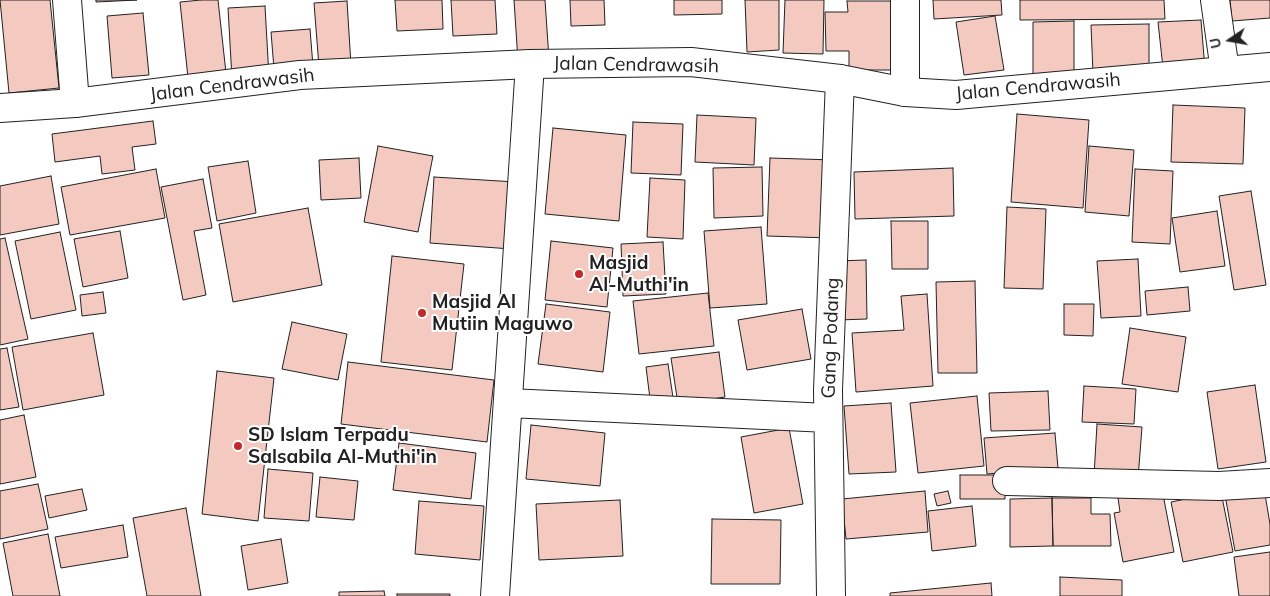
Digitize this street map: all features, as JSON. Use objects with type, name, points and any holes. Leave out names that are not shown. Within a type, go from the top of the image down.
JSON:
[{"type":"street","points":[[67,0],[75,104]]},
{"type":"street","points":[[904,92],[905,0]]},
{"type":"street","points":[[1215,0],[1225,71]]},
{"type":"street","name":"Jalan Cendrawasih","points":[[0,108],[75,104],[300,75],[530,64],[691,62],[840,80],[904,92],[956,95],[1270,67]]},
{"type":"street","points":[[495,596],[530,64]]},
{"type":"street","name":"Gang Podang","points":[[831,596],[828,390],[840,80]]},
{"type":"street","points":[[509,403],[828,418]]},
{"type":"street","points":[[1007,481],[1220,486],[1270,483]]},
{"type":"building","points":[[0,0],[50,0],[59,88],[9,93]]},
{"type":"building","points":[[96,0],[137,0],[96,2]]},
{"type":"building","points":[[218,0],[226,73],[188,78],[180,2]]},
{"type":"building","points":[[395,0],[442,0],[443,29],[397,31]]},
{"type":"building","points":[[451,0],[495,0],[497,34],[453,36]]},
{"type":"building","points":[[514,0],[545,0],[549,59],[518,61]]},
{"type":"building","points":[[570,0],[604,0],[605,25],[571,26]]},
{"type":"building","points":[[674,0],[722,0],[722,14],[674,15]]},
{"type":"building","points":[[745,0],[779,0],[779,50],[747,52]]},
{"type":"building","points":[[785,0],[824,0],[823,54],[783,53]]},
{"type":"building","points":[[933,0],[1001,0],[1002,15],[934,19]]},
{"type":"building","points":[[1020,0],[1164,0],[1165,19],[1020,20]]},
{"type":"building","points":[[1230,0],[1270,0],[1270,18],[1232,21]]},
{"type":"building","points":[[347,1],[351,65],[319,67],[314,3]]},
{"type":"building","points":[[847,1],[893,1],[894,70],[849,70],[849,51],[826,51],[825,12],[848,12]]},
{"type":"building","points":[[265,6],[269,77],[232,79],[228,8]]},
{"type":"building","points":[[143,13],[149,75],[112,78],[107,16]]},
{"type":"building","points":[[995,16],[1004,70],[964,75],[956,22]]},
{"type":"building","points":[[1201,20],[1205,69],[1163,68],[1158,22]]},
{"type":"building","points":[[1074,21],[1074,74],[1033,74],[1033,22]]},
{"type":"building","points":[[1149,24],[1149,71],[1093,74],[1091,25]]},
{"type":"building","points":[[310,29],[313,66],[274,69],[271,32]]},
{"type":"building","points":[[1173,105],[1245,108],[1243,164],[1171,162]]},
{"type":"building","points":[[1017,114],[1089,120],[1083,208],[1011,202]]},
{"type":"building","points":[[697,115],[756,118],[754,165],[695,162]]},
{"type":"building","points":[[153,121],[156,144],[132,147],[135,170],[102,174],[100,156],[55,162],[52,134]]},
{"type":"building","points":[[633,122],[683,124],[681,175],[631,173]]},
{"type":"building","points":[[553,128],[626,135],[619,221],[545,214]]},
{"type":"building","points":[[378,146],[433,156],[418,232],[364,222]]},
{"type":"building","points":[[1089,146],[1134,150],[1129,216],[1085,212]]},
{"type":"building","points":[[359,158],[361,198],[321,200],[319,160]]},
{"type":"building","points":[[770,158],[834,160],[831,238],[767,236]]},
{"type":"building","points":[[248,161],[256,213],[217,221],[208,167]]},
{"type":"building","points":[[762,167],[763,216],[714,218],[713,168]]},
{"type":"building","points":[[953,168],[954,216],[855,219],[854,172]]},
{"type":"building","points":[[156,169],[165,218],[70,235],[61,187]]},
{"type":"building","points":[[1135,169],[1173,171],[1170,244],[1132,242]]},
{"type":"building","points":[[51,176],[59,224],[0,235],[0,186]]},
{"type":"building","points":[[434,177],[516,182],[511,249],[430,243]]},
{"type":"building","points":[[650,178],[685,180],[683,239],[647,237]]},
{"type":"building","points":[[203,179],[212,228],[194,231],[206,295],[183,300],[161,187]]},
{"type":"building","points":[[1251,191],[1266,285],[1234,290],[1219,196]]},
{"type":"building","points":[[1007,207],[1046,209],[1043,289],[1004,288]]},
{"type":"building","points":[[308,208],[322,285],[233,302],[219,224]]},
{"type":"building","points":[[1217,211],[1225,266],[1180,272],[1172,218]]},
{"type":"building","points":[[891,221],[928,221],[928,269],[892,269]]},
{"type":"building","points":[[761,227],[767,304],[710,308],[704,231]]},
{"type":"building","points":[[120,231],[128,278],[83,287],[74,239]]},
{"type":"building","points":[[60,232],[76,310],[31,319],[15,241]]},
{"type":"building","points":[[5,238],[28,339],[0,345],[0,239]]},
{"type":"building","name":"Masjid Al-Muthi'in","points":[[551,241],[613,248],[607,307],[545,300]]},
{"type":"building","points":[[663,242],[666,294],[623,296],[621,244]]},
{"type":"building","name":"Masjid Al Mutiin Maguwo","points":[[392,256],[464,264],[452,370],[381,362]]},
{"type":"building","points":[[1138,259],[1141,316],[1101,318],[1097,261]]},
{"type":"building","points":[[866,260],[867,319],[838,320],[837,261]]},
{"type":"building","points":[[975,281],[977,373],[938,373],[936,282]]},
{"type":"building","points":[[1188,287],[1190,311],[1147,315],[1145,291]]},
{"type":"building","points":[[103,292],[106,313],[82,316],[80,295]]},
{"type":"building","points":[[708,293],[714,346],[639,354],[633,301]]},
{"type":"building","points":[[927,294],[933,386],[856,392],[852,333],[904,330],[901,296]]},
{"type":"building","points":[[546,304],[610,312],[603,372],[538,364]]},
{"type":"building","points":[[1064,304],[1094,304],[1093,336],[1064,335]]},
{"type":"building","points":[[802,309],[811,359],[747,370],[738,320]]},
{"type":"building","points":[[292,322],[347,334],[338,380],[282,369]]},
{"type":"building","points":[[1130,328],[1186,337],[1178,392],[1122,384]]},
{"type":"building","points":[[93,333],[104,395],[23,410],[12,347]]},
{"type":"building","points":[[7,348],[19,407],[0,410],[0,349]]},
{"type":"building","points":[[719,352],[725,397],[678,404],[671,358]]},
{"type":"building","points":[[348,362],[494,380],[487,442],[341,424]]},
{"type":"building","points":[[668,364],[674,404],[651,407],[646,367]]},
{"type":"building","name":"SD Islam Terpadu Salsabila Al-Muthi'in","points":[[217,371],[274,378],[258,521],[202,514]]},
{"type":"building","points":[[1255,385],[1266,462],[1218,469],[1207,392]]},
{"type":"building","points":[[1084,386],[1136,389],[1134,424],[1082,422]]},
{"type":"building","points":[[1048,391],[1050,430],[991,431],[989,393]]},
{"type":"building","points":[[977,396],[984,466],[918,473],[910,403]]},
{"type":"building","points":[[891,403],[896,472],[849,474],[844,406]]},
{"type":"building","points":[[24,415],[36,477],[0,484],[0,420]]},
{"type":"building","points":[[1097,424],[1142,427],[1138,479],[1094,476]]},
{"type":"building","points":[[531,425],[605,433],[600,486],[526,479]]},
{"type":"building","points":[[789,428],[803,504],[754,513],[741,437]]},
{"type":"building","points":[[1055,433],[1058,468],[987,474],[984,438]]},
{"type":"building","points":[[399,443],[476,453],[471,499],[393,490]]},
{"type":"building","points":[[268,469],[313,473],[309,521],[264,518]]},
{"type":"building","points":[[960,475],[1005,475],[1005,499],[960,499]]},
{"type":"building","points":[[320,477],[358,481],[354,520],[316,517]]},
{"type":"building","points":[[38,484],[48,529],[0,539],[0,491]]},
{"type":"building","points":[[1264,488],[1270,524],[1270,545],[1235,551],[1225,495]]},
{"type":"building","points":[[82,489],[87,510],[49,518],[45,496]]},
{"type":"building","points":[[1162,489],[1174,552],[1123,562],[1114,513],[1120,512],[1118,498]]},
{"type":"building","points":[[925,491],[928,532],[846,539],[842,499]]},
{"type":"building","points":[[948,491],[951,503],[937,506],[934,494]]},
{"type":"building","points":[[1221,492],[1233,552],[1183,562],[1171,502]]},
{"type":"building","points":[[1052,498],[1091,498],[1091,514],[1110,514],[1111,546],[1053,546]]},
{"type":"building","points":[[1052,498],[1053,546],[1010,547],[1010,499]]},
{"type":"building","points":[[620,500],[623,556],[539,560],[536,504]]},
{"type":"building","points":[[419,501],[484,506],[480,560],[415,554]]},
{"type":"building","points":[[972,506],[976,546],[932,551],[928,511]]},
{"type":"building","points":[[186,508],[201,596],[147,596],[133,518]]},
{"type":"building","points":[[712,519],[781,520],[780,584],[711,584]]},
{"type":"building","points":[[123,525],[128,557],[61,568],[55,537]]},
{"type":"building","points":[[48,534],[60,596],[13,596],[3,543]]},
{"type":"building","points":[[281,539],[288,583],[248,590],[241,546]]},
{"type":"building","points":[[1270,552],[1270,596],[1239,596],[1234,557]]},
{"type":"building","points":[[1060,577],[1122,580],[1122,596],[1060,596]]},
{"type":"building","points":[[991,583],[992,596],[890,596],[890,593]]},
{"type":"building","points":[[384,591],[385,596],[339,596],[339,592]]},
{"type":"building","points":[[397,594],[450,594],[450,596],[397,596]]},
{"type":"place","name":"Masjid Al-Muthi'in","points":[[579,274]]},
{"type":"place","name":"Masjid Al Mutiin Maguwo","points":[[422,313]]},
{"type":"place","name":"SD Islam Terpadu Salsabila Al-Muthi'in","points":[[238,446]]}]
